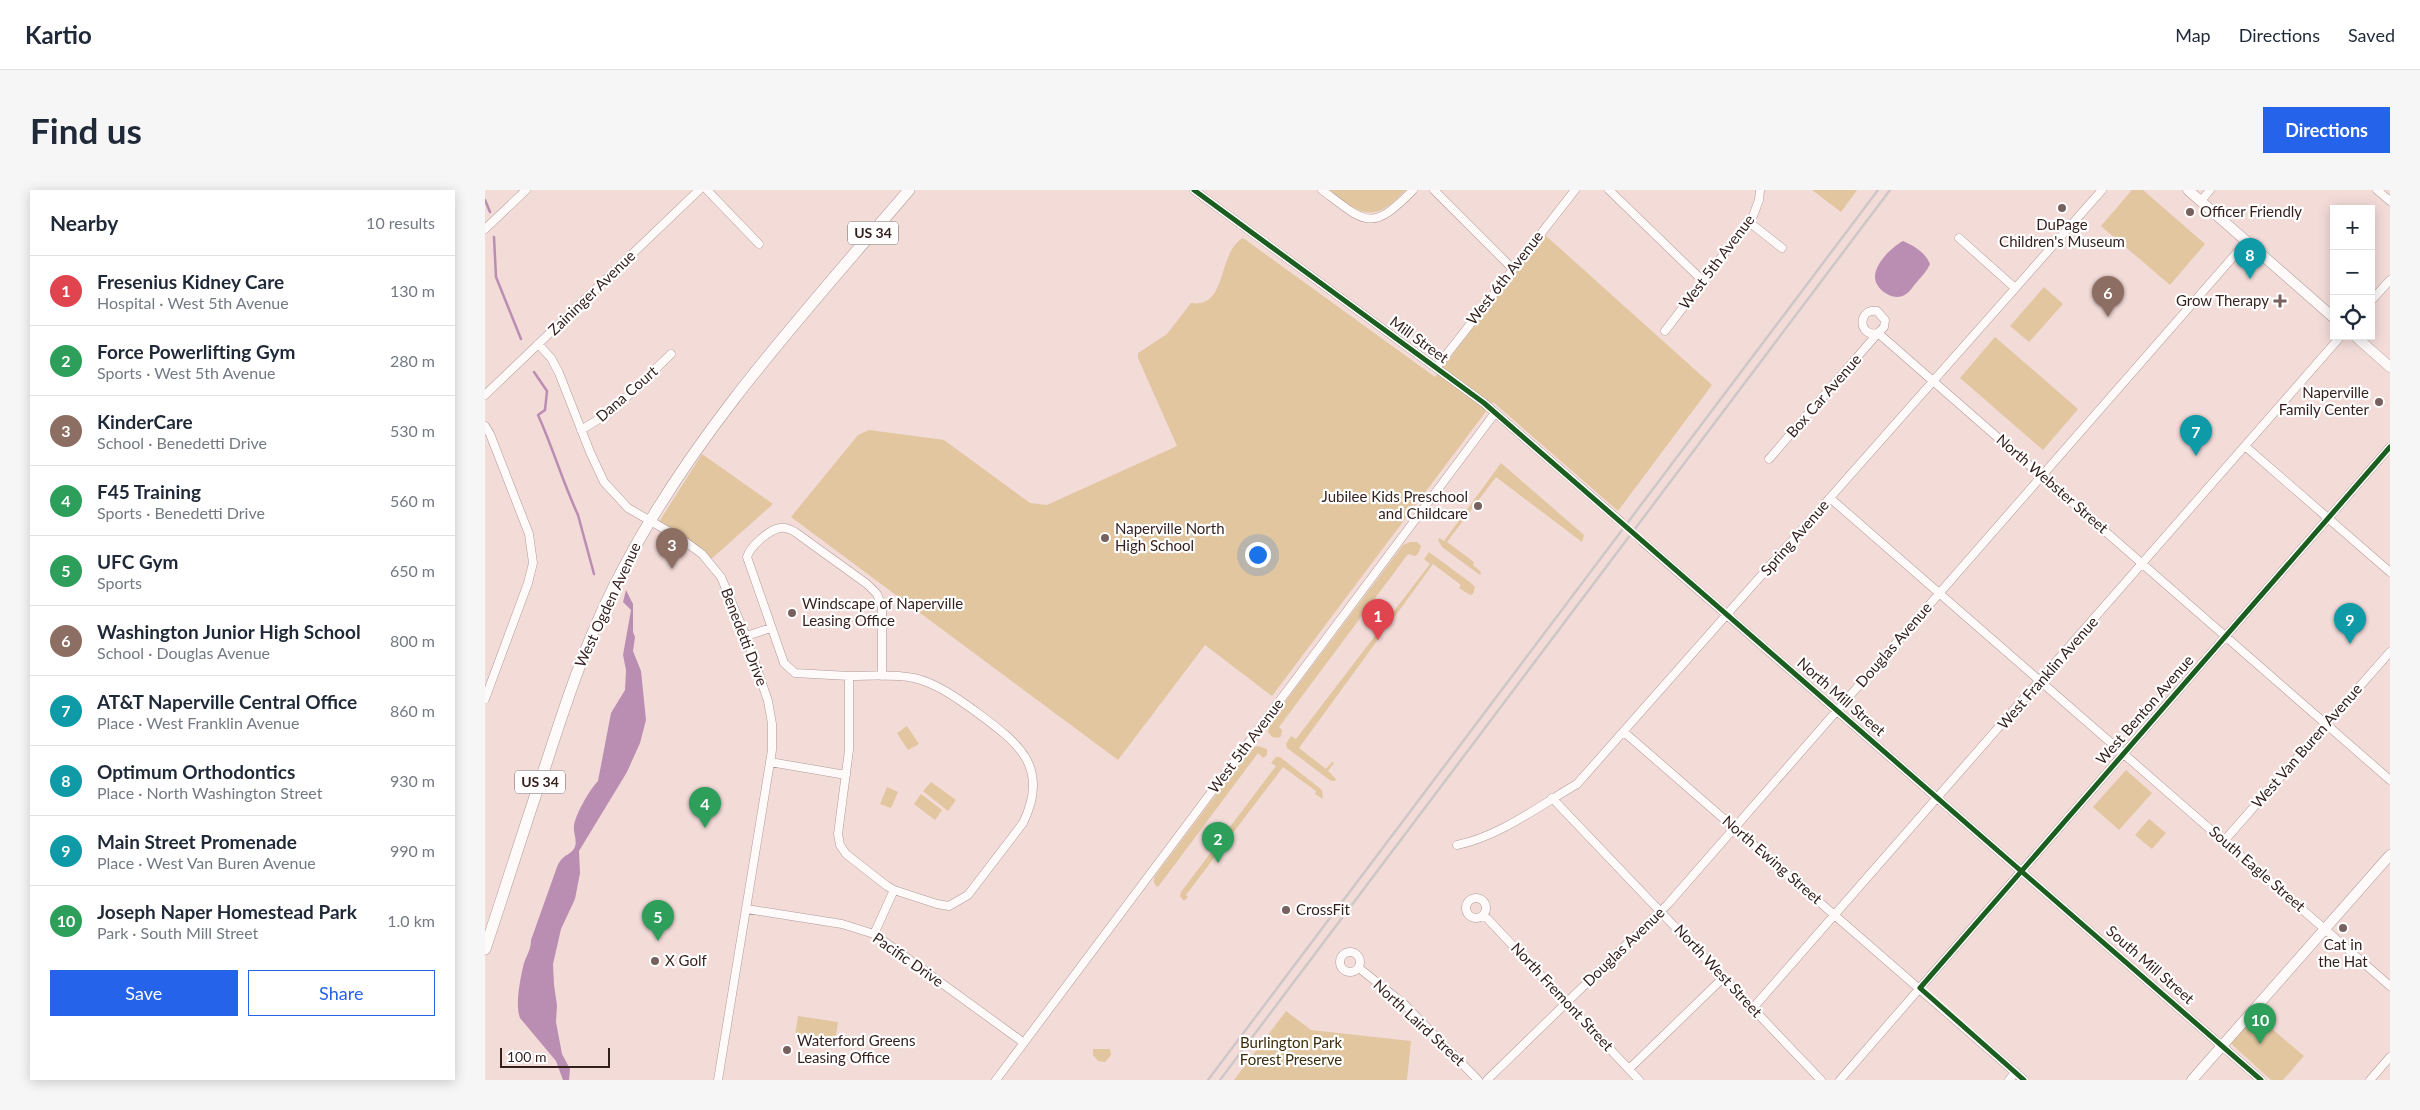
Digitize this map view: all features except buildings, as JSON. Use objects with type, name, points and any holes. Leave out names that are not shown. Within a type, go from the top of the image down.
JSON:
[{"type":"main road","name":"West Ogden Avenue","points":[[485,949],[580,662],[599,616],[649,520],[679,472],[730,403],[909,190]]},
{"type":"street","points":[[485,229],[526,190]]},
{"type":"street","name":"Zaininger Avenue","points":[[485,396],[699,190]]},
{"type":"street","points":[[707,190],[759,244]]},
{"type":"street","name":"Mill Street","points":[[1194,190],[1495,413],[1620,521]]},
{"type":"street","points":[[1322,190],[1348,210],[1369,219],[1389,213],[1413,190]]},
{"type":"street","points":[[1434,190],[1512,268]]},
{"type":"street","name":"West 6th Avenue","points":[[1435,368],[1575,190]]},
{"type":"street","points":[[1609,190],[1703,282]]},
{"type":"street","name":"West 5th Avenue","points":[[1665,331],[1749,222],[1756,209],[1760,190]]},
{"type":"street","name":"Spring Avenue","points":[[1457,845],[1472,842],[1491,834],[1577,784],[2102,190]]},
{"type":"street","points":[[2188,190],[2330,315]]},
{"type":"street","points":[[2201,201],[2210,190]]},
{"type":"street","points":[[2377,190],[2390,201]]},
{"type":"street","points":[[1749,222],[1782,248]]},
{"type":"street","points":[[1959,238],[2015,288]]},
{"type":"street","name":"Douglas Avenue","points":[[1487,1080],[1662,911],[2247,242]]},
{"type":"street","points":[[2375,297],[2390,280]]},
{"type":"street","name":"North Webster Street","points":[[1879,333],[2390,780]]},
{"type":"street","name":"Box Car Avenue","points":[[1769,459],[1879,333]]},
{"type":"street","name":"West Franklin Avenue","points":[[1753,1008],[2338,340]]},
{"type":"street","points":[[2360,340],[2390,367]]},
{"type":"street","name":"Benedetti Drive","points":[[538,344],[555,364],[604,482],[624,505],[689,544],[710,562],[727,588],[746,636],[771,712],[773,735],[770,762],[718,1080]]},
{"type":"street","name":"Dana Court","points":[[581,430],[612,412],[671,354]]},
{"type":"street","name":"West 5th Avenue","points":[[996,1080],[1495,413]]},
{"type":"street","points":[[485,426],[490,434],[529,534],[533,562],[528,583],[485,699]]},
{"type":"street","points":[[2245,446],[2390,572]]},
{"type":"street","name":"West Benton Avenue","points":[[1840,1080],[2390,447]]},
{"type":"street","name":"South Eagle Street","points":[[1830,498],[2390,986]]},
{"type":"street","points":[[849,676],[850,733],[838,834],[839,846],[846,854],[894,890],[944,906],[962,900],[973,890],[1023,824],[1032,801],[1033,784],[1029,763],[1019,746],[970,708],[942,690],[916,678],[799,674],[790,671],[784,663],[747,557],[752,547],[775,530],[786,528],[867,584],[877,594],[882,606],[882,676]]},
{"type":"street","name":"North Mill Street","points":[[1643,542],[2021,871]]},
{"type":"street","points":[[746,636],[771,628]]},
{"type":"street","name":"West Van Buren Avenue","points":[[2225,841],[2390,652]]},
{"type":"street","name":"North Ewing Street","points":[[1623,732],[2025,1080]]},
{"type":"street","points":[[770,762],[846,775]]},
{"type":"street","name":"North West Street","points":[[1552,798],[1662,911],[1821,1080]]},
{"type":"street","points":[[2192,1080],[2390,855]]},
{"type":"street","name":"South Mill Street","points":[[2021,871],[2261,1080]]},
{"type":"street","points":[[873,934],[894,890]]},
{"type":"street","name":"Pacific Drive","points":[[747,909],[842,924],[873,934],[1024,1043]]},
{"type":"street","name":"North Fremont Street","points":[[1484,915],[1639,1080]]},
{"type":"street","name":"North Laird Street","points":[[1359,968],[1404,1004],[1478,1080]]},
{"type":"street","points":[[1629,1068],[1723,978]]},
{"type":"street","points":[[2370,1080],[2390,1057]]},
{"type":"street","points":[[2009,1080],[2016,1072]]},
{"type":"green space","points":[[1328,190],[1406,190],[1385,208],[1376,212],[1368,212],[1350,206]]},
{"type":"green space","points":[[1812,190],[1857,190],[1841,212]]},
{"type":"green space","points":[[2132,190],[2143,190],[2205,244],[2170,285],[2101,226]]},
{"type":"green space","name":"Naperville North High School","points":[[1545,235],[1712,385],[1618,511],[1493,402],[1272,696],[1205,645],[1118,760],[791,517],[858,435],[869,430],[944,440],[1030,503],[1047,505],[1177,446],[1138,358],[1138,353],[1167,334],[1191,303],[1203,303],[1211,297],[1217,289],[1229,255],[1235,245],[1243,238],[1435,377]]},
{"type":"green space","points":[[2044,287],[2063,304],[2029,342],[2010,326]]},
{"type":"green space","points":[[1995,337],[2078,409],[2043,450],[1960,378]]},
{"type":"green space","points":[[702,454],[773,504],[709,561],[657,525]]},
{"type":"green space","points":[[1501,463],[1584,535],[1582,542],[1496,477],[1447,542],[1474,562],[1473,565],[1481,572],[1480,575],[1442,547],[1438,540],[1439,538],[1444,541]]},
{"type":"green space","points":[[1417,542],[1421,546],[1418,554],[1415,556],[1408,554],[1279,727],[1282,730],[1281,736],[1278,738],[1272,737],[1268,732],[1270,722],[1403,545]]},
{"type":"green space","points":[[1429,552],[1471,583],[1475,587],[1473,594],[1470,595],[1459,588],[1461,585],[1433,564],[1299,748],[1326,769],[1332,762],[1334,763],[1328,771],[1336,779],[1331,781],[1287,748],[1286,744],[1291,736],[1296,739],[1430,564],[1424,559]]},
{"type":"green space","points":[[907,726],[919,744],[908,750],[897,733]]},
{"type":"green space","points":[[1258,746],[1267,749],[1267,755],[1263,758],[1258,753],[1158,887],[1156,886],[1154,882],[1155,876],[1251,748]]},
{"type":"green space","points":[[1276,757],[1280,757],[1322,790],[1323,799],[1315,794],[1316,791],[1283,767],[1186,895],[1188,897],[1184,901],[1180,896],[1181,892],[1276,766],[1271,763]]},
{"type":"green space","points":[[2126,770],[2152,793],[2119,830],[2093,807]]},
{"type":"green space","points":[[931,782],[956,800],[948,811],[923,791]]},
{"type":"green space","points":[[887,787],[898,792],[891,808],[880,804]]},
{"type":"green space","points":[[921,794],[942,810],[935,820],[914,804]]},
{"type":"green space","points":[[2149,819],[2166,833],[2152,849],[2135,835]]},
{"type":"green space","name":"Burlington Park Forest Preserve","points":[[1286,1011],[1311,1030],[1411,1041],[1407,1080],[1234,1080]]},
{"type":"green space","points":[[2251,1011],[2304,1056],[2283,1080],[2271,1080],[2226,1039]]},
{"type":"green space","points":[[798,1016],[838,1022],[835,1042],[795,1036]]},
{"type":"green space","points":[[1093,1049],[1110,1049],[1111,1055],[1105,1062],[1098,1061],[1093,1055]]},
{"type":"shaded area","points":[[1903,241],[1915,247],[1930,264],[1909,292],[1897,297],[1886,294],[1878,286],[1875,277],[1881,261],[1894,247]]},
{"type":"shaded area","points":[[626,590],[633,604],[633,632],[635,637],[633,651],[641,671],[646,720],[640,743],[627,772],[579,851],[580,873],[575,899],[561,929],[553,964],[557,1005],[556,1022],[562,1054],[570,1069],[569,1080],[563,1080],[556,1061],[520,1018],[518,1007],[519,993],[523,967],[531,940],[557,867],[561,860],[575,847],[575,821],[583,802],[598,781],[611,713],[625,690],[626,670],[623,655],[631,610],[623,602]]},
{"type":"waterway","points":[[485,200],[490,212]]},
{"type":"waterway","points":[[494,237],[496,277],[521,339]]},
{"type":"waterway","points":[[534,372],[547,391],[545,410],[538,415],[578,515],[594,574]]},
{"type":"tunnel","points":[[1620,521],[1643,542]]},
{"type":"railway","points":[[1208,1080],[1878,190]]},
{"type":"railway","points":[[1220,1080],[1890,190]]},
{"type":"cycle path","points":[[1194,190],[1484,403],[2261,1080]]},
{"type":"cycle path","points":[[2024,1080],[1920,988],[2390,447]]},
{"type":"place","name":"DuPage Children's Museum","points":[[2062,208]]},
{"type":"place","name":"Officer Friendly","points":[[2190,212]]},
{"type":"place","name":"Optimum Orthodontics","points":[[2250,279]]},
{"type":"place","name":"Grow Therapy","points":[[2280,301]]},
{"type":"place","name":"Washington Junior High School","points":[[2108,317]]},
{"type":"place","name":"Naperville Family Center","points":[[2379,402]]},
{"type":"place","name":"AT&T Naperville Central Office","points":[[2196,456]]},
{"type":"place","name":"Jubilee Kids Preschool and Childcare","points":[[1478,506]]},
{"type":"place","name":"Naperville North High School","points":[[1105,538]]},
{"type":"place","name":"KinderCare","points":[[672,569]]},
{"type":"place","name":"Windscape of Naperville Leasing Office","points":[[792,613]]},
{"type":"place","name":"Fresenius Kidney Care","points":[[1378,640]]},
{"type":"place","name":"Main Street Promenade","points":[[2350,644]]},
{"type":"place","name":"F45 Training","points":[[705,828]]},
{"type":"place","name":"Force Powerlifting Gym","points":[[1218,863]]},
{"type":"place","name":"CrossFit","points":[[1286,910]]},
{"type":"place","name":"Cat in the Hat","points":[[2343,928]]},
{"type":"place","name":"UFC Gym","points":[[658,941]]},
{"type":"place","name":"X Golf","points":[[655,961]]},
{"type":"place","name":"Joseph Naper Homestead Park","points":[[2260,1044]]},
{"type":"place","name":"Waterford Greens Leasing Office","points":[[787,1050]]}]
